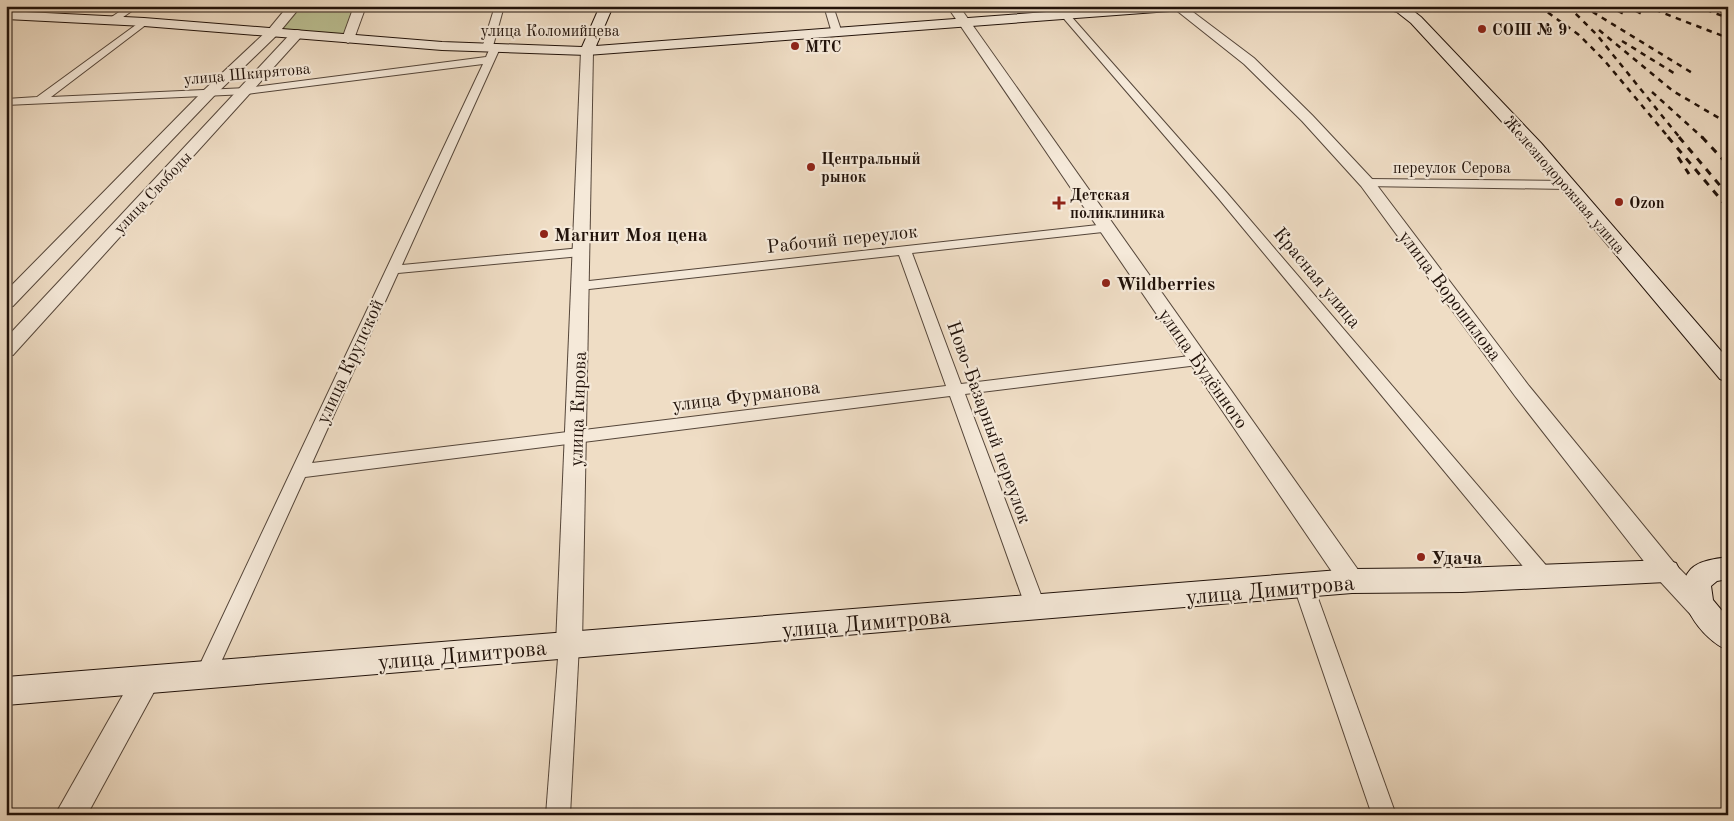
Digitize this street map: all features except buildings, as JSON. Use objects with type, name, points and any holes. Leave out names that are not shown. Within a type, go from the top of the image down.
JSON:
[{"type":"main road","name":"улица Кирова","points":[[587,51],[607,6]]},
{"type":"main road","name":"улица Коломийцева","points":[[6,15],[144,22],[490,52],[587,51],[965,23],[1061,10],[1183,6]]},
{"type":"main road","name":"Железнодорожная улица","points":[[1392,6],[1402,9],[1416,20],[1535,146],[1728,374]]},
{"type":"main road","points":[[1727,568],[1709,571],[1698,579],[1695,592],[1701,608],[1714,626],[1728,637]]},
{"type":"main road","name":"улица Димитрова","points":[[6,691],[1304,587],[1352,581],[1666,571]]},
{"type":"street","points":[[113,20],[135,6]]},
{"type":"street","name":"улица Свободы","points":[[6,302],[209,93],[273,32],[295,6]]},
{"type":"street","points":[[348,39],[360,6]]},
{"type":"street","name":"улица Крупской","points":[[204,675],[490,52],[500,6]]},
{"type":"street","points":[[828,6],[837,33]]},
{"type":"street","name":"улица Будённого","points":[[953,6],[1352,581]]},
{"type":"street","name":"улица Ворошилова","points":[[1177,6],[1249,62],[1307,118],[1367,183],[1522,391],[1666,571],[1701,608]]},
{"type":"street","name":"Красная улица","points":[[1061,10],[1223,196],[1543,576]]},
{"type":"street","points":[[40,100],[144,22]]},
{"type":"street","name":"улица Свободы","points":[[6,350],[297,34]]},
{"type":"street","name":"улица Кирова","points":[[558,815],[569,645],[587,51]]},
{"type":"street","name":"улица Шкирятова","points":[[6,102],[246,91],[490,52]]},
{"type":"street","name":"переулок Серова","points":[[1367,183],[1567,184]]},
{"type":"street","name":"Рабочий переулок","points":[[580,286],[1107,228]]},
{"type":"street","name":"Ново-Базарный переулок","points":[[904,250],[1036,608]]},
{"type":"street","points":[[391,270],[581,252]]},
{"type":"street","name":"улица Фурманова","points":[[299,470],[1198,360]]},
{"type":"street","name":"улица Димитрова","points":[[1666,571],[1727,568]]},
{"type":"street","points":[[1304,587],[1384,815]]},
{"type":"street","points":[[70,815],[148,679]]},
{"type":"green space","points":[[295,6],[360,6],[348,39],[273,32]]},
{"type":"railway","points":[[1539,6],[1579,35],[1604,60],[1669,138]]},
{"type":"railway","points":[[1568,6],[1597,35],[1680,138]]},
{"type":"railway","points":[[1583,6],[1694,74]]},
{"type":"railway","points":[[1608,6],[1626,15]]},
{"type":"railway","points":[[1626,6],[1642,14]]},
{"type":"railway","points":[[1645,6],[1728,38]]},
{"type":"railway","points":[[1696,6],[1728,18]]},
{"type":"railway","points":[[1599,30],[1673,91],[1724,121]]},
{"type":"railway","points":[[1622,41],[1677,75]]},
{"type":"railway","points":[[1652,92],[1703,138]]},
{"type":"railway","points":[[1668,137],[1728,208]]},
{"type":"railway","points":[[1679,137],[1728,195]]},
{"type":"railway","points":[[1703,138],[1728,165]]},
{"type":"railway","points":[[1678,157],[1689,174]]},
{"type":"place","name":"СОШ № 9","points":[[1482,29]]},
{"type":"place","name":"МТС","points":[[795,46]]},
{"type":"place","name":"Центральный рынок","points":[[811,167]]},
{"type":"place","name":"Ozon","points":[[1619,202]]},
{"type":"place","name":"Детская поликлиника","points":[[1059,203]]},
{"type":"place","name":"Магнит Моя цена","points":[[544,234]]},
{"type":"place","name":"Wildberries","points":[[1106,283]]},
{"type":"place","name":"Удача","points":[[1421,557]]}]
